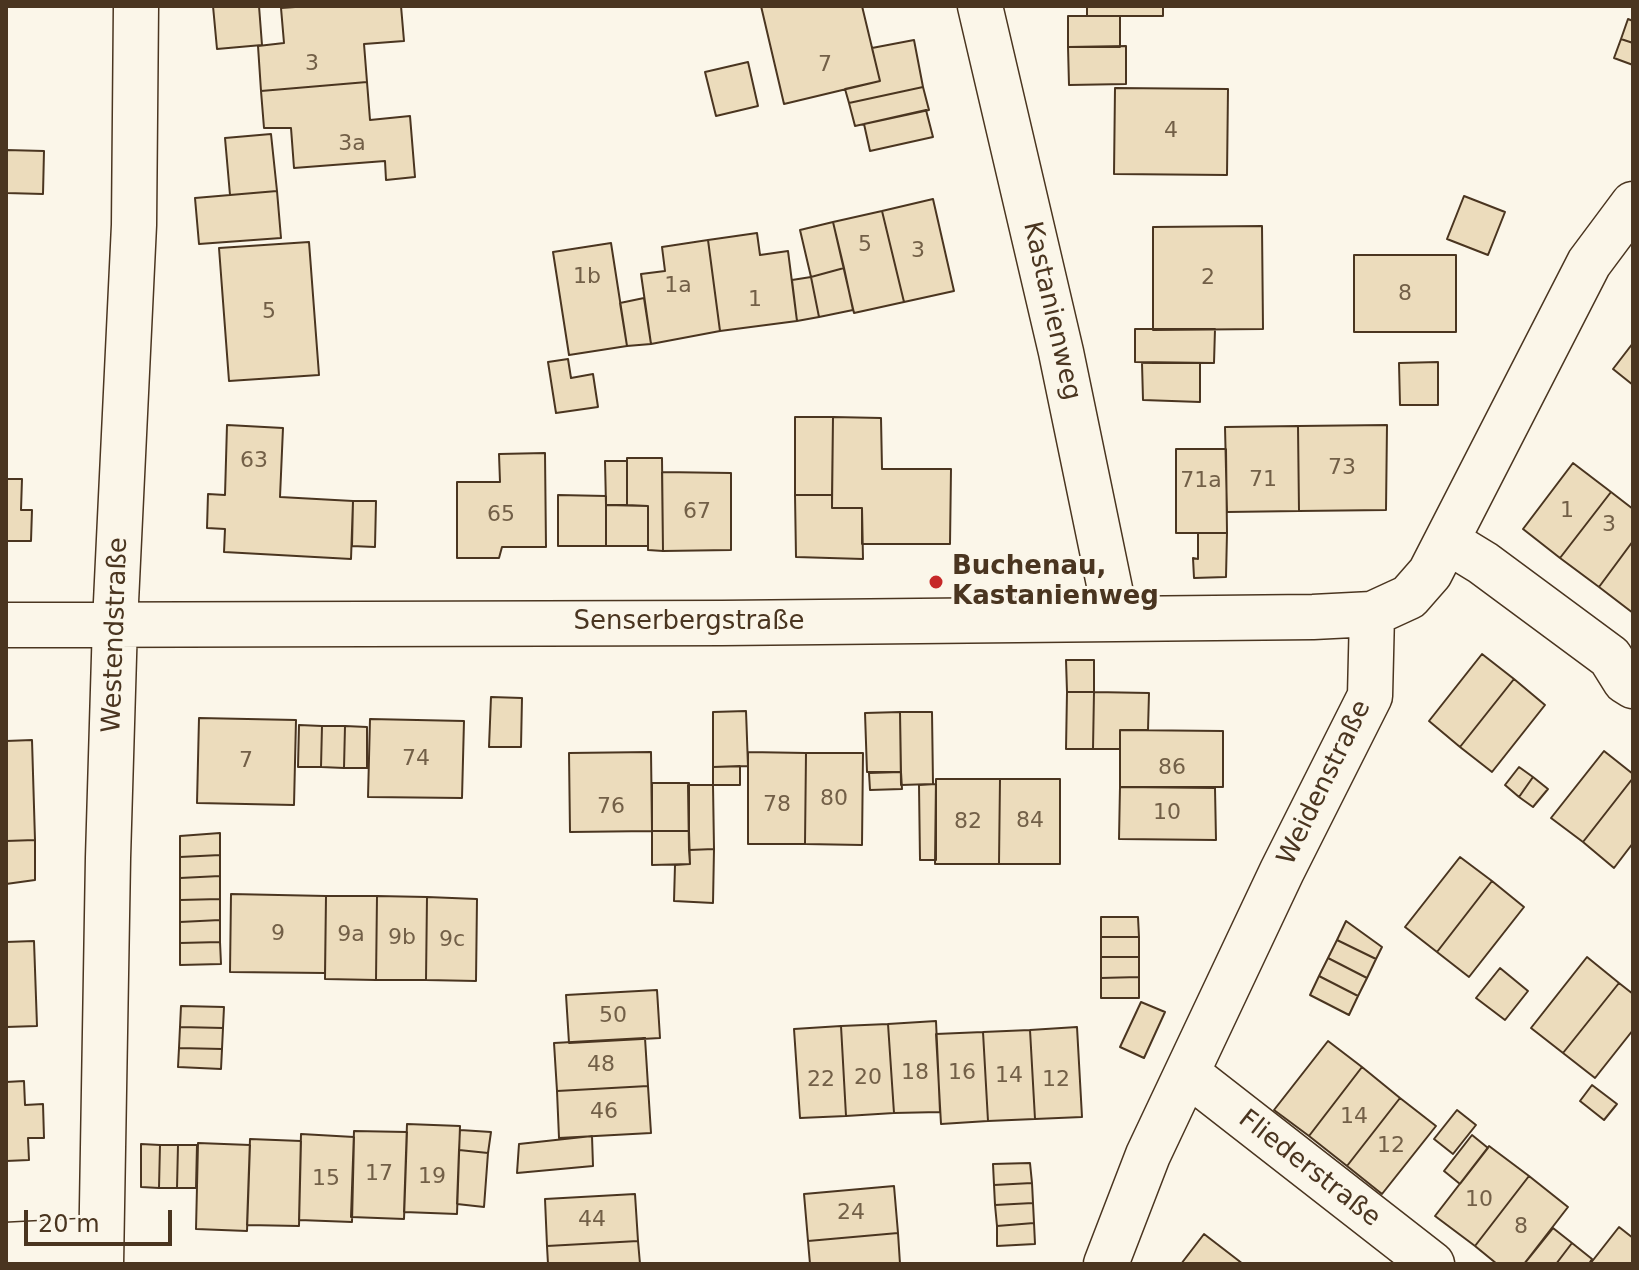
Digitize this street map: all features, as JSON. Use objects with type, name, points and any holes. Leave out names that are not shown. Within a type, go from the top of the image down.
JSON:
[{"type":"street","name":"Westendstraße","points":[[101,1252],[115,623],[134,225],[136,6]]},
{"type":"street","name":"Kastanienweg","points":[[980,6],[1061,352],[1116,618]]},
{"type":"street","points":[[1372,614],[1409,597],[1430,573],[1589,263],[1633,204]]},
{"type":"street","points":[[1447,541],[1483,563],[1610,657],[1625,681],[1633,686]]},
{"type":"street","name":"Senserbergstraße","points":[[6,625],[722,623],[1372,614]]},
{"type":"street","name":"Weidenstraße","points":[[1106,1264],[1148,1155],[1276,884],[1370,696],[1372,614]]},
{"type":"street","name":"Fliederstraße","points":[[1187,1073],[1432,1264]]},
{"type":"street","points":[[6,1245],[101,1252]]},
{"type":"building","points":[[213,6],[259,6],[262,45],[217,49]]},
{"type":"building","points":[[401,6],[404,41],[364,44],[367,82],[261,91],[258,46],[284,43],[281,8]]},
{"type":"building","points":[[761,6],[862,6],[880,81],[784,104]]},
{"type":"building","points":[[1087,6],[1163,6],[1163,16],[1087,16]]},
{"type":"building","points":[[1068,16],[1120,16],[1120,47],[1068,47]]},
{"type":"building","points":[[1628,19],[1633,21],[1633,43],[1621,39]]},
{"type":"building","points":[[1621,39],[1633,43],[1633,65],[1614,58]]},
{"type":"building","points":[[914,40],[923,87],[849,103],[845,89],[880,81],[872,48]]},
{"type":"building","points":[[1126,46],[1126,84],[1069,85],[1068,47]]},
{"type":"building","points":[[748,62],[758,106],[716,116],[705,72]]},
{"type":"building","points":[[367,82],[370,120],[410,116],[415,177],[386,180],[385,161],[294,168],[291,128],[264,128],[261,91]]},
{"type":"building","points":[[923,87],[929,110],[855,126],[849,103]]},
{"type":"building","points":[[1115,88],[1228,89],[1227,175],[1114,174]]},
{"type":"building","points":[[926,110],[933,137],[870,151],[864,124]]},
{"type":"building","points":[[271,134],[277,191],[230,195],[225,138]]},
{"type":"building","points":[[6,150],[44,151],[43,194],[6,193]]},
{"type":"building","points":[[277,191],[281,238],[199,244],[195,198]]},
{"type":"building","points":[[1464,196],[1505,212],[1488,255],[1447,239]]},
{"type":"building","points":[[933,199],[954,291],[904,302],[882,211]]},
{"type":"building","points":[[882,211],[904,302],[854,313],[833,222]]},
{"type":"building","points":[[833,222],[844,268],[811,277],[800,230]]},
{"type":"building","points":[[1262,226],[1263,329],[1153,330],[1153,227]]},
{"type":"building","points":[[757,233],[760,255],[788,251],[797,321],[720,331],[708,240]]},
{"type":"building","points":[[708,240],[720,331],[651,344],[641,274],[665,271],[662,247]]},
{"type":"building","points":[[309,242],[319,375],[229,381],[219,248]]},
{"type":"building","points":[[611,243],[627,346],[569,355],[553,252]]},
{"type":"building","points":[[1354,255],[1456,255],[1456,332],[1354,332]]},
{"type":"building","points":[[844,268],[853,310],[819,317],[811,277]]},
{"type":"building","points":[[811,277],[819,317],[797,321],[792,280]]},
{"type":"building","points":[[644,298],[651,344],[627,346],[620,303]]},
{"type":"building","points":[[1135,329],[1215,329],[1214,363],[1135,362]]},
{"type":"building","points":[[1633,343],[1633,385],[1613,369]]},
{"type":"building","points":[[568,359],[571,378],[593,374],[598,407],[556,413],[548,362]]},
{"type":"building","points":[[1438,362],[1438,405],[1400,405],[1399,363]]},
{"type":"building","points":[[1142,363],[1200,363],[1200,402],[1143,400]]},
{"type":"building","points":[[795,417],[833,417],[832,495],[795,495]]},
{"type":"building","points":[[833,417],[881,418],[882,469],[951,469],[950,544],[862,544],[862,508],[832,508]]},
{"type":"building","points":[[227,425],[283,428],[280,497],[353,501],[351,559],[224,552],[225,529],[207,528],[208,494],[225,495]]},
{"type":"building","points":[[1387,425],[1386,510],[1299,511],[1298,426]]},
{"type":"building","points":[[1298,426],[1299,511],[1227,512],[1225,427]]},
{"type":"building","points":[[1176,449],[1226,449],[1227,533],[1176,533]]},
{"type":"building","points":[[545,453],[546,547],[502,547],[499,558],[457,558],[457,482],[500,482],[499,454]]},
{"type":"building","points":[[627,458],[662,458],[663,551],[648,550],[648,506],[627,505]]},
{"type":"building","points":[[605,461],[627,461],[627,505],[606,505]]},
{"type":"building","points":[[1573,463],[1611,492],[1560,558],[1523,529]]},
{"type":"building","points":[[662,472],[731,473],[731,550],[663,551]]},
{"type":"building","points":[[6,479],[22,479],[21,510],[32,510],[31,541],[6,541]]},
{"type":"building","points":[[1611,492],[1633,509],[1633,541],[1599,587],[1560,558]]},
{"type":"building","points":[[558,495],[606,496],[606,546],[558,546]]},
{"type":"building","points":[[795,495],[832,495],[832,508],[862,508],[863,559],[796,557]]},
{"type":"building","points":[[353,501],[376,501],[375,547],[352,546]]},
{"type":"building","points":[[606,505],[648,506],[648,546],[606,546]]},
{"type":"building","points":[[1198,533],[1227,533],[1226,577],[1194,578],[1193,558],[1198,559]]},
{"type":"building","points":[[1633,541],[1633,613],[1599,587]]},
{"type":"building","points":[[1482,654],[1514,679],[1460,747],[1429,721]]},
{"type":"building","points":[[1066,660],[1094,660],[1094,692],[1067,692]]},
{"type":"building","points":[[1514,679],[1545,705],[1492,772],[1460,747]]},
{"type":"building","points":[[1067,692],[1094,692],[1093,749],[1066,749]]},
{"type":"building","points":[[1094,692],[1149,693],[1148,730],[1120,730],[1120,749],[1093,749]]},
{"type":"building","points":[[491,697],[522,698],[521,747],[489,747]]},
{"type":"building","points":[[746,711],[748,766],[713,767],[713,712]]},
{"type":"building","points":[[900,712],[932,712],[933,784],[901,785]]},
{"type":"building","points":[[900,712],[901,772],[867,772],[865,713]]},
{"type":"building","points":[[199,718],[296,720],[294,805],[197,803]]},
{"type":"building","points":[[370,719],[464,721],[462,798],[368,797]]},
{"type":"building","points":[[299,725],[322,726],[321,767],[298,767]]},
{"type":"building","points":[[322,726],[345,726],[344,768],[321,767]]},
{"type":"building","points":[[345,726],[367,727],[367,768],[344,768]]},
{"type":"building","points":[[1120,730],[1223,731],[1223,787],[1120,787]]},
{"type":"building","points":[[32,740],[35,840],[6,841],[6,741]]},
{"type":"building","points":[[1604,751],[1633,774],[1633,778],[1583,842],[1551,818]]},
{"type":"building","points":[[651,752],[652,831],[570,832],[569,753]]},
{"type":"building","points":[[748,752],[806,753],[805,844],[748,844]]},
{"type":"building","points":[[806,753],[863,753],[862,845],[805,844]]},
{"type":"building","points":[[740,766],[740,785],[713,785],[713,767]]},
{"type":"building","points":[[1519,767],[1533,777],[1519,797],[1505,785]]},
{"type":"building","points":[[901,772],[902,789],[870,790],[869,773]]},
{"type":"building","points":[[1533,777],[1548,789],[1533,807],[1519,797]]},
{"type":"building","points":[[1633,778],[1633,843],[1614,868],[1583,842]]},
{"type":"building","points":[[936,779],[1000,779],[999,864],[935,864]]},
{"type":"building","points":[[1000,779],[1060,779],[1060,864],[999,864]]},
{"type":"building","points":[[652,783],[689,783],[689,831],[652,831]]},
{"type":"building","points":[[936,784],[936,860],[920,860],[919,785]]},
{"type":"building","points":[[688,785],[713,785],[714,849],[689,850]]},
{"type":"building","points":[[1120,787],[1215,788],[1216,840],[1119,839]]},
{"type":"building","points":[[652,831],[689,831],[690,864],[652,865]]},
{"type":"building","points":[[220,833],[220,855],[180,857],[180,836]]},
{"type":"building","points":[[35,840],[35,880],[6,884],[6,841]]},
{"type":"building","points":[[714,849],[713,903],[674,901],[675,865],[690,864],[689,850]]},
{"type":"building","points":[[220,855],[220,876],[180,878],[180,857]]},
{"type":"building","points":[[1460,857],[1492,881],[1437,952],[1405,927]]},
{"type":"building","points":[[220,876],[220,899],[180,900],[180,878]]},
{"type":"building","points":[[1492,881],[1524,907],[1469,977],[1437,952]]},
{"type":"building","points":[[231,894],[326,896],[325,973],[230,972]]},
{"type":"building","points":[[326,896],[377,896],[376,980],[325,979]]},
{"type":"building","points":[[377,896],[427,897],[426,980],[376,980]]},
{"type":"building","points":[[427,897],[477,899],[476,981],[426,980]]},
{"type":"building","points":[[220,899],[220,920],[180,922],[180,900]]},
{"type":"building","points":[[1101,917],[1138,917],[1139,937],[1101,937]]},
{"type":"building","points":[[220,920],[220,942],[180,943],[180,922]]},
{"type":"building","points":[[1346,921],[1382,947],[1376,959],[1337,940]]},
{"type":"building","points":[[1101,937],[1139,937],[1139,957],[1101,957]]},
{"type":"building","points":[[1337,940],[1376,959],[1367,978],[1328,958]]},
{"type":"building","points":[[34,941],[37,1026],[6,1027],[6,942]]},
{"type":"building","points":[[220,942],[221,964],[180,965],[180,943]]},
{"type":"building","points":[[1101,957],[1139,957],[1139,977],[1101,978]]},
{"type":"building","points":[[1587,957],[1619,983],[1563,1053],[1531,1028]]},
{"type":"building","points":[[1328,958],[1367,978],[1358,996],[1319,976]]},
{"type":"building","points":[[1500,968],[1528,991],[1505,1020],[1476,998]]},
{"type":"building","points":[[1319,976],[1358,996],[1349,1015],[1310,995]]},
{"type":"building","points":[[1139,977],[1139,998],[1101,998],[1101,978]]},
{"type":"building","points":[[1619,983],[1633,994],[1633,1030],[1595,1078],[1563,1053]]},
{"type":"building","points":[[657,990],[660,1038],[569,1043],[566,995]]},
{"type":"building","points":[[1141,1002],[1165,1012],[1144,1058],[1120,1047]]},
{"type":"building","points":[[181,1006],[224,1007],[223,1028],[180,1027]]},
{"type":"building","points":[[936,1021],[940,1112],[894,1113],[888,1024]]},
{"type":"building","points":[[888,1024],[894,1113],[846,1116],[841,1026]]},
{"type":"building","points":[[841,1026],[846,1116],[800,1118],[794,1029]]},
{"type":"building","points":[[180,1027],[223,1028],[222,1049],[179,1048]]},
{"type":"building","points":[[1077,1027],[1082,1117],[1035,1119],[1030,1030]]},
{"type":"building","points":[[1030,1030],[1035,1119],[988,1121],[983,1032]]},
{"type":"building","points":[[983,1032],[988,1121],[941,1124],[936,1034]]},
{"type":"building","points":[[645,1038],[648,1086],[557,1091],[554,1043]]},
{"type":"building","points":[[1328,1041],[1362,1067],[1309,1136],[1274,1110]]},
{"type":"building","points":[[179,1048],[222,1049],[221,1069],[178,1067]]},
{"type":"building","points":[[1362,1067],[1400,1098],[1347,1166],[1309,1136]]},
{"type":"building","points":[[24,1081],[25,1105],[43,1104],[44,1138],[28,1138],[29,1160],[6,1161],[6,1082]]},
{"type":"building","points":[[1592,1085],[1617,1104],[1604,1120],[1580,1101]]},
{"type":"building","points":[[648,1086],[651,1133],[559,1138],[557,1091]]},
{"type":"building","points":[[1400,1098],[1436,1126],[1382,1194],[1347,1166]]},
{"type":"building","points":[[1457,1110],[1476,1125],[1453,1154],[1434,1139]]},
{"type":"building","points":[[407,1124],[460,1126],[457,1214],[404,1212]]},
{"type":"building","points":[[460,1130],[491,1132],[488,1153],[459,1150]]},
{"type":"building","points":[[354,1131],[407,1132],[404,1219],[351,1217]]},
{"type":"building","points":[[301,1134],[354,1137],[352,1222],[299,1220]]},
{"type":"building","points":[[1472,1135],[1488,1148],[1460,1184],[1444,1171]]},
{"type":"building","points":[[592,1136],[593,1166],[517,1173],[519,1144]]},
{"type":"building","points":[[250,1139],[301,1141],[299,1226],[247,1225]]},
{"type":"building","points":[[198,1143],[250,1145],[247,1231],[196,1229]]},
{"type":"building","points":[[141,1144],[160,1145],[159,1188],[141,1187]]},
{"type":"building","points":[[160,1145],[178,1145],[177,1188],[159,1188]]},
{"type":"building","points":[[178,1145],[197,1145],[196,1188],[177,1188]]},
{"type":"building","points":[[1489,1146],[1529,1176],[1475,1246],[1435,1216]]},
{"type":"building","points":[[459,1150],[488,1153],[484,1207],[457,1204]]},
{"type":"building","points":[[1030,1163],[1032,1183],[994,1185],[993,1164]]},
{"type":"building","points":[[1529,1176],[1568,1207],[1524,1264],[1497,1264],[1475,1246]]},
{"type":"building","points":[[1032,1183],[1033,1203],[995,1205],[994,1185]]},
{"type":"building","points":[[894,1186],[898,1233],[808,1241],[804,1194]]},
{"type":"building","points":[[635,1194],[638,1241],[547,1246],[545,1199]]},
{"type":"building","points":[[1033,1203],[1034,1223],[997,1226],[995,1205]]},
{"type":"building","points":[[1034,1223],[1035,1244],[997,1246],[997,1226]]},
{"type":"building","points":[[1619,1227],[1633,1238],[1633,1264],[1590,1264]]},
{"type":"building","points":[[1553,1228],[1572,1243],[1556,1264],[1524,1264]]},
{"type":"building","points":[[898,1233],[900,1264],[810,1264],[808,1241]]},
{"type":"building","points":[[1204,1234],[1243,1264],[1181,1264]]},
{"type":"building","points":[[638,1241],[640,1264],[548,1264],[547,1246]]},
{"type":"building","points":[[1572,1243],[1592,1259],[1589,1264],[1556,1264]]},
{"type":"place","name":"Buchenau, Kastanienweg","points":[[936,582]]}]
